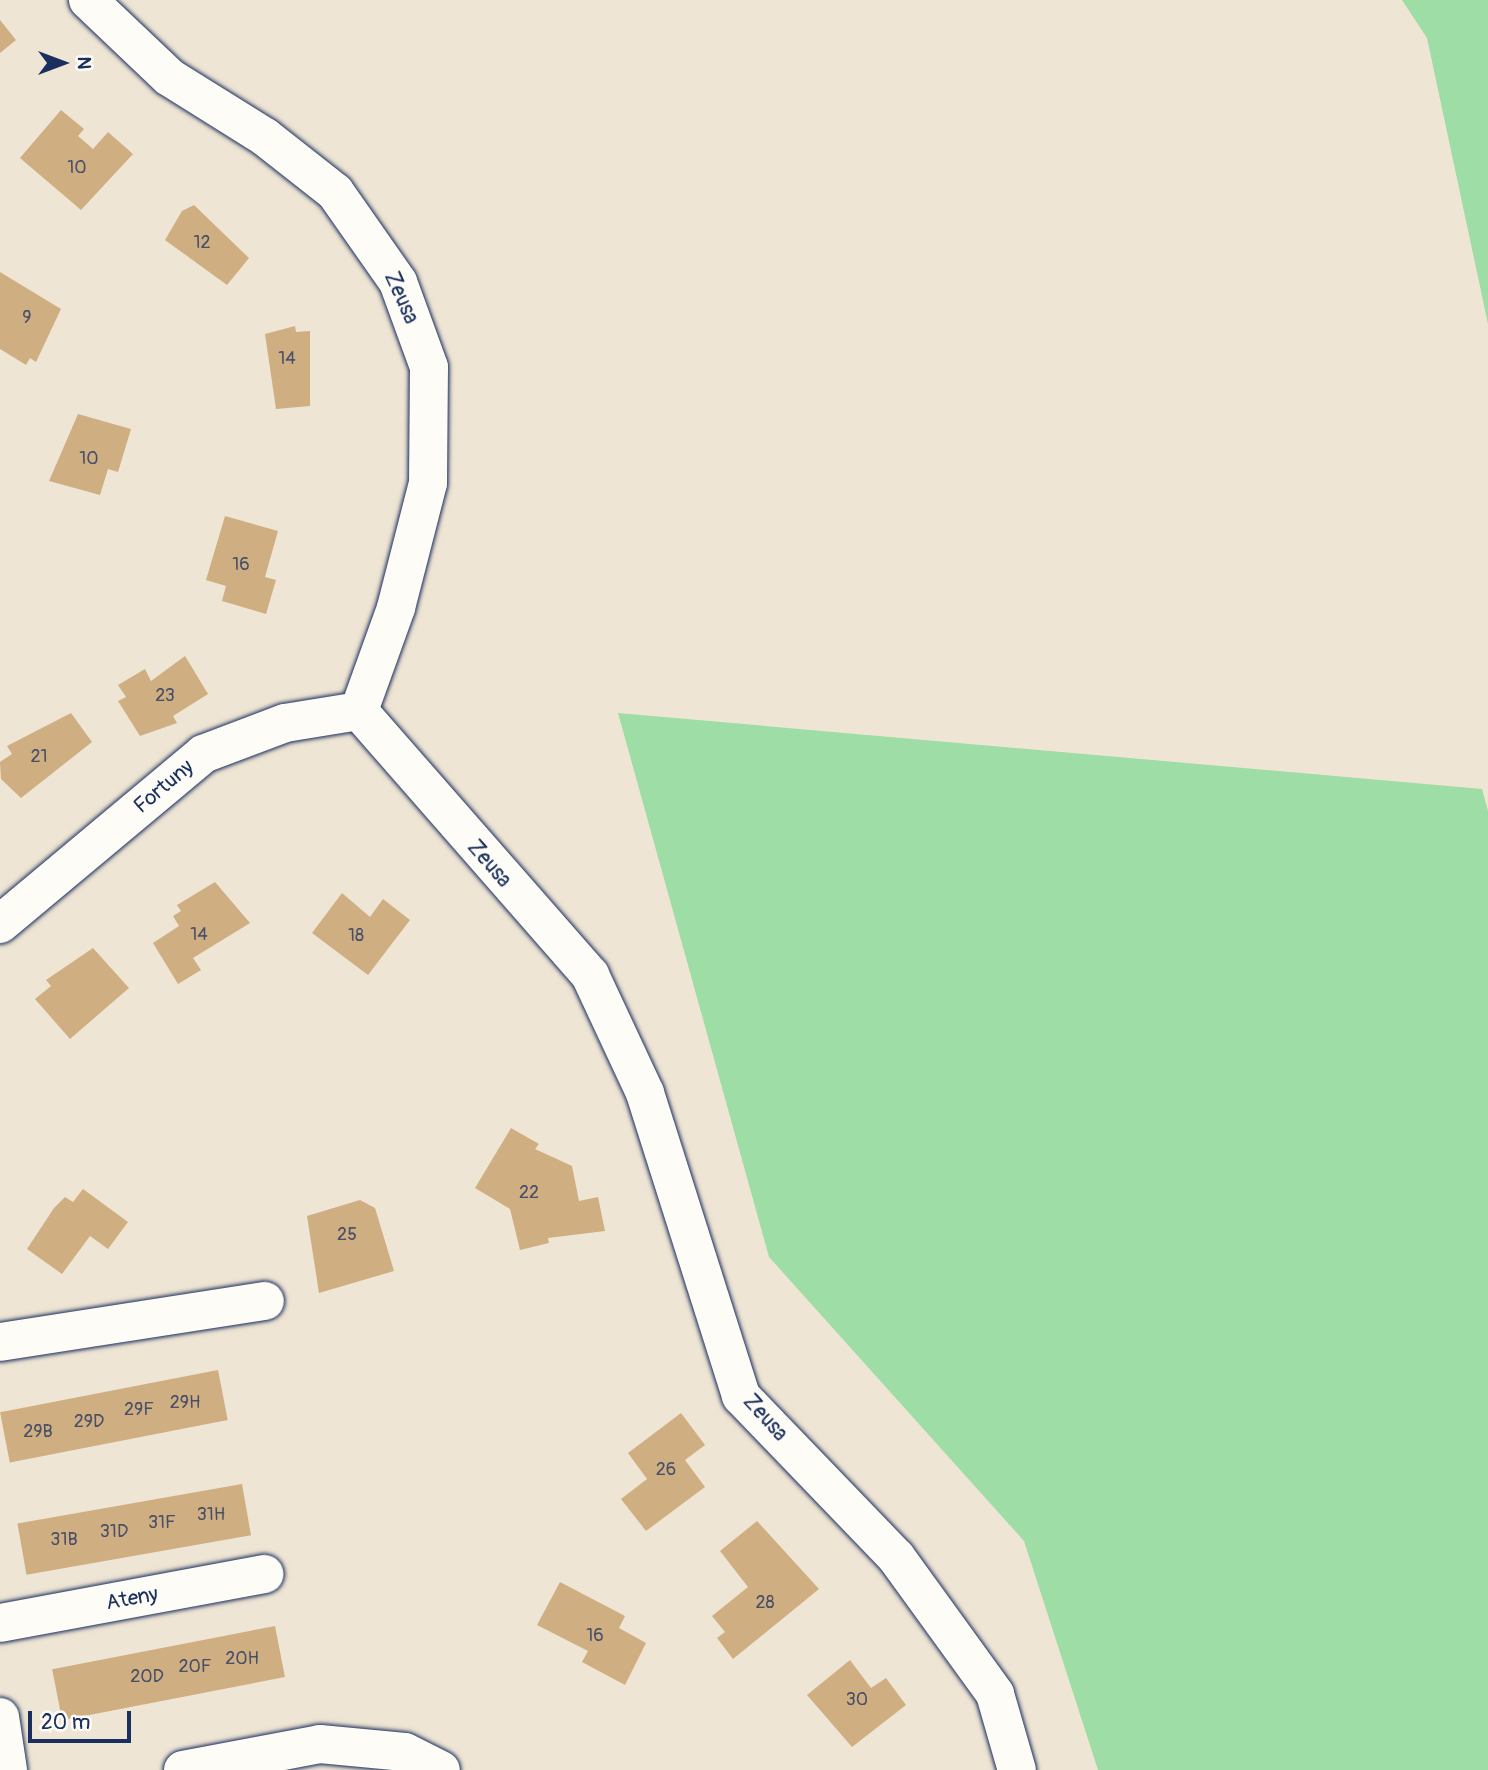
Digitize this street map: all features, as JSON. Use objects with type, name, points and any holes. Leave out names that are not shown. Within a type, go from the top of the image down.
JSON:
[{"type":"street","name":"Zeusa","points":[[88,0],[169,77],[265,137],[335,192],[398,282],[429,367],[428,483],[396,608],[359,711],[590,975],[645,1093],[741,1396],[897,1557],[995,1694],[1017,1770]]},
{"type":"street","name":"Fortuny","points":[[0,923],[203,754],[285,723],[359,711]]},
{"type":"street","points":[[0,1342],[265,1301]]},
{"type":"street","name":"Ateny","points":[[0,1623],[264,1574]]},
{"type":"street","points":[[0,1717],[8,1770]]},
{"type":"street","points":[[183,1770],[320,1744],[405,1752],[441,1770]]},
{"type":"green space","points":[[1402,0],[1488,0],[1488,324],[1427,38]]},
{"type":"green space","points":[[618,713],[1482,789],[1488,811],[1488,1770],[1098,1770],[1024,1541],[769,1257]]},
{"type":"building","points":[[0,20],[16,40],[0,53]]},
{"type":"building","points":[[61,110],[84,129],[78,136],[93,149],[108,132],[133,154],[81,210],[20,158]]},
{"type":"building","points":[[194,205],[249,258],[227,285],[165,240],[182,211]]},
{"type":"building","points":[[0,272],[61,309],[36,362],[30,358],[26,365],[0,349]]},
{"type":"building","points":[[295,326],[296,332],[310,331],[310,406],[276,409],[265,334]]},
{"type":"building","points":[[78,414],[131,429],[118,472],[108,469],[100,495],[49,481]]},
{"type":"building","points":[[225,516],[278,531],[265,577],[276,580],[266,614],[222,601],[226,586],[206,580]]},
{"type":"building","points":[[185,656],[208,694],[173,716],[177,723],[140,736],[118,701],[126,697],[118,685],[145,669],[151,681]]},
{"type":"building","points":[[71,713],[92,742],[21,798],[1,779],[0,762],[12,754],[7,746]]},
{"type":"building","points":[[215,882],[250,923],[193,958],[201,970],[178,984],[153,943],[179,926],[173,916],[181,911],[177,905]]},
{"type":"building","points":[[342,893],[370,917],[383,899],[410,920],[368,975],[312,933]]},
{"type":"building","points":[[93,948],[129,988],[70,1039],[35,999],[51,986],[46,980]]},
{"type":"building","points":[[511,1128],[539,1144],[535,1149],[572,1166],[579,1201],[598,1197],[605,1231],[548,1238],[549,1243],[520,1250],[510,1209],[475,1188]]},
{"type":"building","points":[[83,1189],[128,1222],[108,1249],[90,1236],[62,1274],[27,1249],[54,1208],[65,1197],[73,1202]]},
{"type":"building","points":[[360,1200],[375,1208],[394,1271],[319,1293],[307,1216]]},
{"type":"building","points":[[218,1370],[228,1420],[10,1462],[0,1412]]},
{"type":"building","points":[[681,1413],[705,1445],[685,1460],[705,1487],[646,1531],[621,1499],[647,1479],[628,1453]]},
{"type":"building","points":[[242,1484],[251,1535],[26,1575],[17,1524]]},
{"type":"building","points":[[757,1521],[819,1589],[733,1659],[717,1638],[725,1632],[712,1616],[748,1587],[720,1551]]},
{"type":"building","points":[[560,1582],[625,1616],[619,1628],[646,1643],[625,1685],[582,1662],[588,1651],[537,1625]]},
{"type":"building","points":[[275,1626],[285,1677],[62,1720],[52,1669]]},
{"type":"building","points":[[850,1660],[871,1688],[886,1678],[906,1705],[852,1747],[807,1695]]}]
